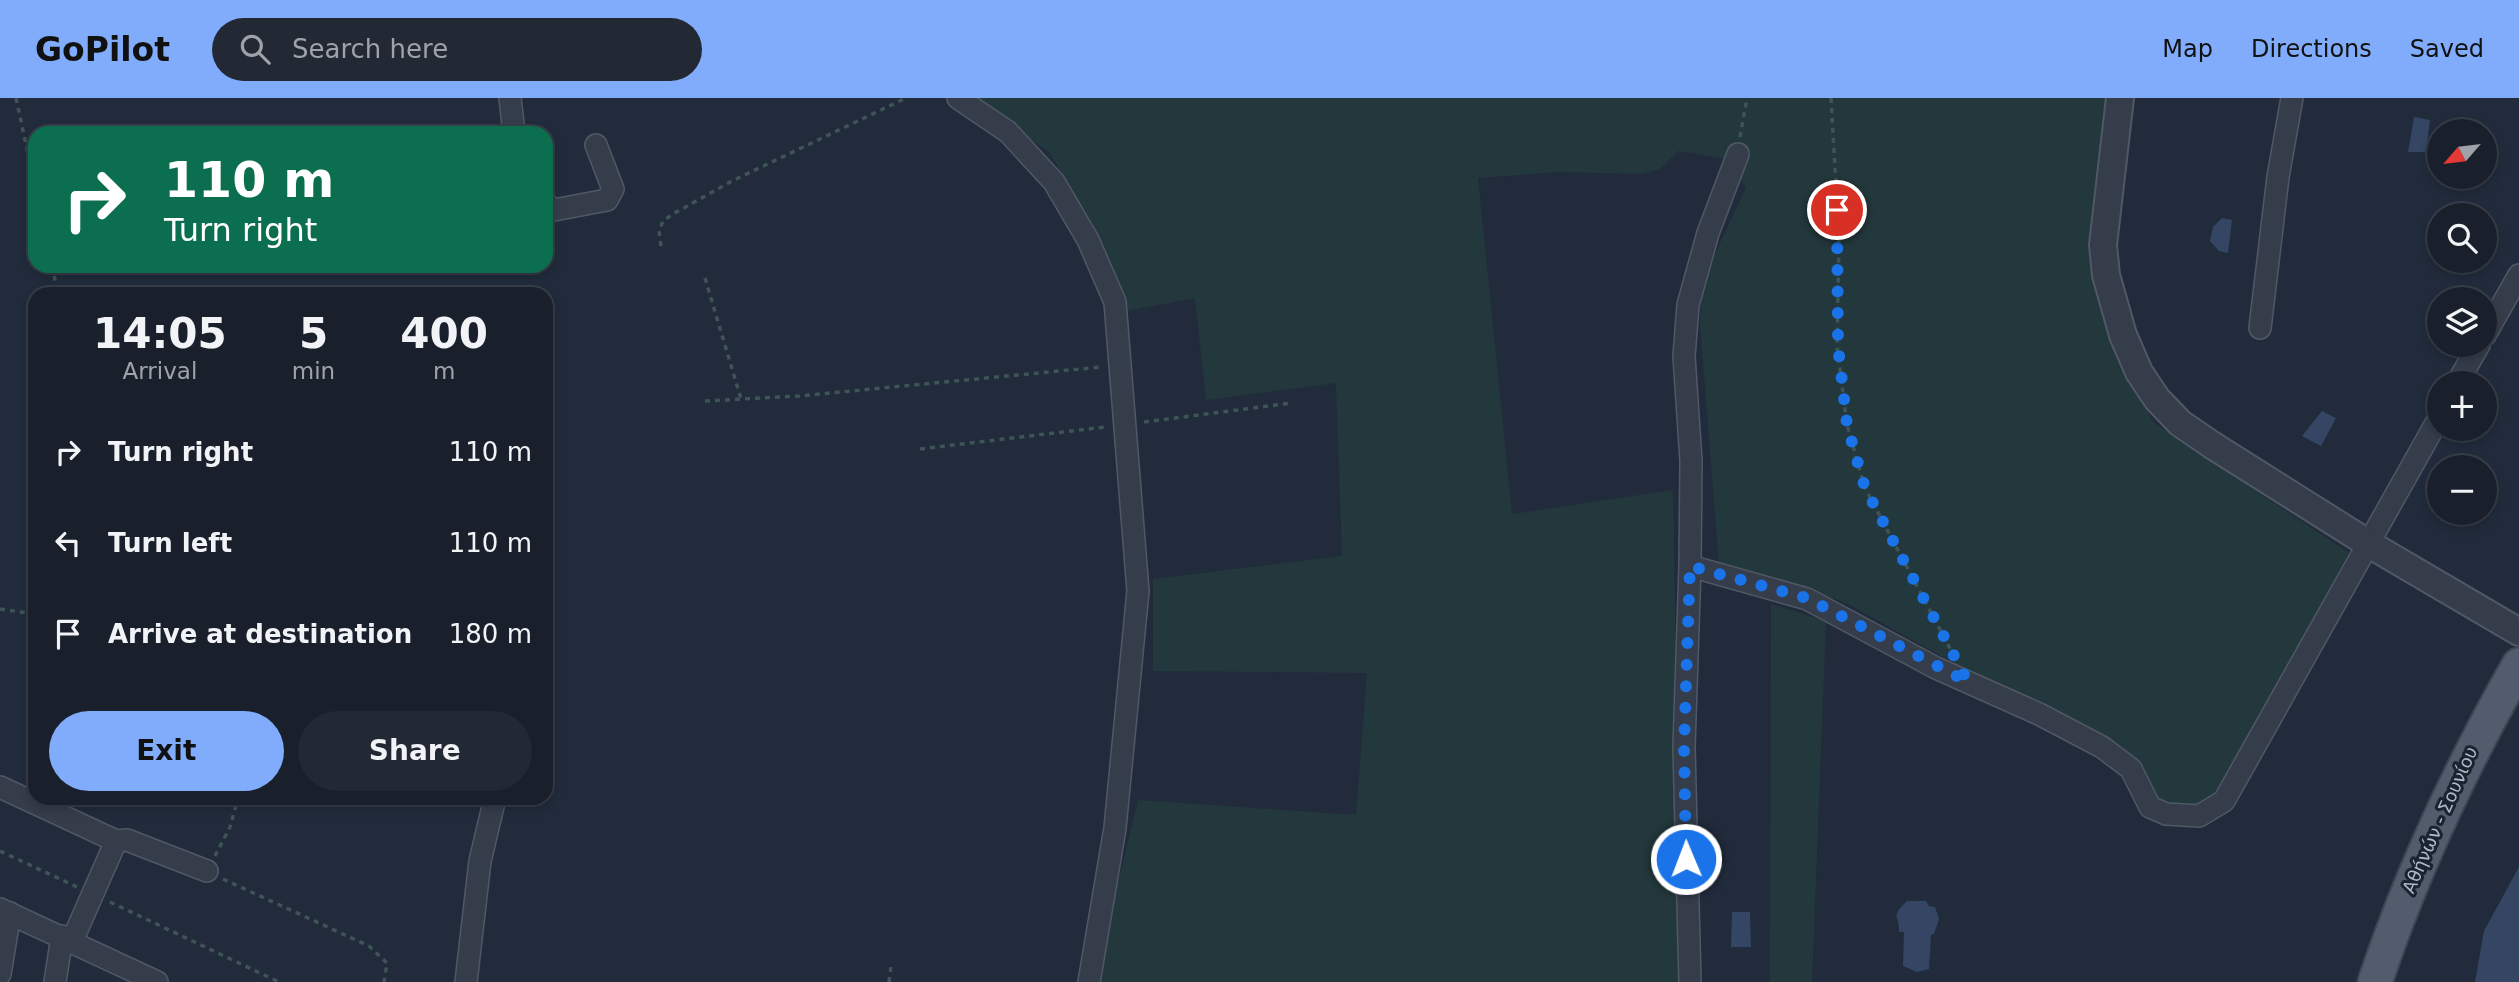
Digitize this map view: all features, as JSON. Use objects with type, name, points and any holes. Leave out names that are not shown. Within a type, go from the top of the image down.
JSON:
[{"type":"main road","name":"Αθήνών - Σουνίου","points":[[2375,982],[2444,807],[2472,748],[2519,665]]},
{"type":"street","points":[[510,98],[513,126]]},
{"type":"street","points":[[958,98],[1008,132],[1054,182],[1088,240],[1115,302],[1138,591],[1115,828],[1089,982]]},
{"type":"street","points":[[2120,98],[2102,245],[2114,307],[2139,372],[2157,399],[2180,423],[2369,544],[2519,632]]},
{"type":"street","points":[[2260,328],[2278,177],[2292,98]]},
{"type":"street","points":[[553,209],[607,200],[613,189],[596,145]]},
{"type":"street","points":[[1690,982],[1684,747],[1692,461],[1684,356],[1688,305],[1708,233],[1738,154]]},
{"type":"street","points":[[2497,314],[2519,275]]},
{"type":"street","points":[[1690,566],[1807,598],[1968,682],[2039,714],[2117,757],[2131,769],[2150,807],[2166,814],[2199,816],[2224,801],[2427,439]]},
{"type":"street","points":[[0,787],[28,800]]},
{"type":"street","points":[[39,805],[116,841],[127,840],[207,871]]},
{"type":"street","points":[[466,982],[480,861],[493,805]]},
{"type":"street","points":[[55,982],[67,938],[93,894],[116,841]]},
{"type":"street","points":[[0,974],[5,911],[67,938],[129,975],[157,982]]},
{"type":"path","points":[[16,98],[28,154]]},
{"type":"path","points":[[661,246],[659,231],[663,221],[673,214],[732,181],[906,98]]},
{"type":"path","points":[[1738,154],[1747,98]]},
{"type":"path","points":[[1831,98],[1839,238],[1838,346],[1847,425],[1865,488],[1968,682]]},
{"type":"path","points":[[705,278],[741,399]]},
{"type":"path","points":[[705,401],[1122,364]]},
{"type":"path","points":[[0,608],[28,613]]},
{"type":"path","points":[[236,805],[230,827],[207,871],[369,946],[387,963],[384,982]]},
{"type":"path","points":[[0,851],[279,982]]},
{"type":"path","points":[[890,982],[891,966]]},
{"type":"green space","points":[[974,98],[2108,98],[2093,250],[2129,379],[2154,423],[2349,553],[2214,802],[2205,810],[2153,802],[2129,761],[1850,605],[1798,585],[1760,581],[1719,565],[1700,324],[1703,279],[1746,188],[1729,159],[1678,151],[1660,169],[1643,174],[1558,172],[1478,178],[1512,514],[1673,490],[1681,982],[1094,982],[1138,800],[1356,815],[1367,673],[1153,671],[1153,579],[1342,556],[1336,383],[1206,400],[1195,298],[1127,311],[1091,224],[1050,153]]},
{"type":"green space","points":[[1771,604],[1826,621],[1812,982],[1770,982]]},
{"type":"water","points":[[2414,117],[2427,119],[2426,152],[2408,152]]},
{"type":"water","points":[[2222,218],[2232,220],[2228,253],[2219,251],[2210,241],[2213,227]]},
{"type":"water","points":[[2322,411],[2336,418],[2321,446],[2302,436]]},
{"type":"water","points":[[2519,867],[2519,982],[2475,982],[2484,931]]},
{"type":"water","points":[[1907,901],[1926,901],[1929,906],[1935,907],[1939,919],[1934,934],[1931,935],[1929,969],[1917,972],[1903,966],[1904,932],[1899,932],[1897,914]]},
{"type":"water","points":[[1732,912],[1750,912],[1751,947],[1731,947]]},
{"type":"route","points":[[1686,859],[1684,747],[1690,566],[1807,598],[1936,668],[1968,682],[1865,488],[1847,425],[1838,346],[1837,210]]}]
